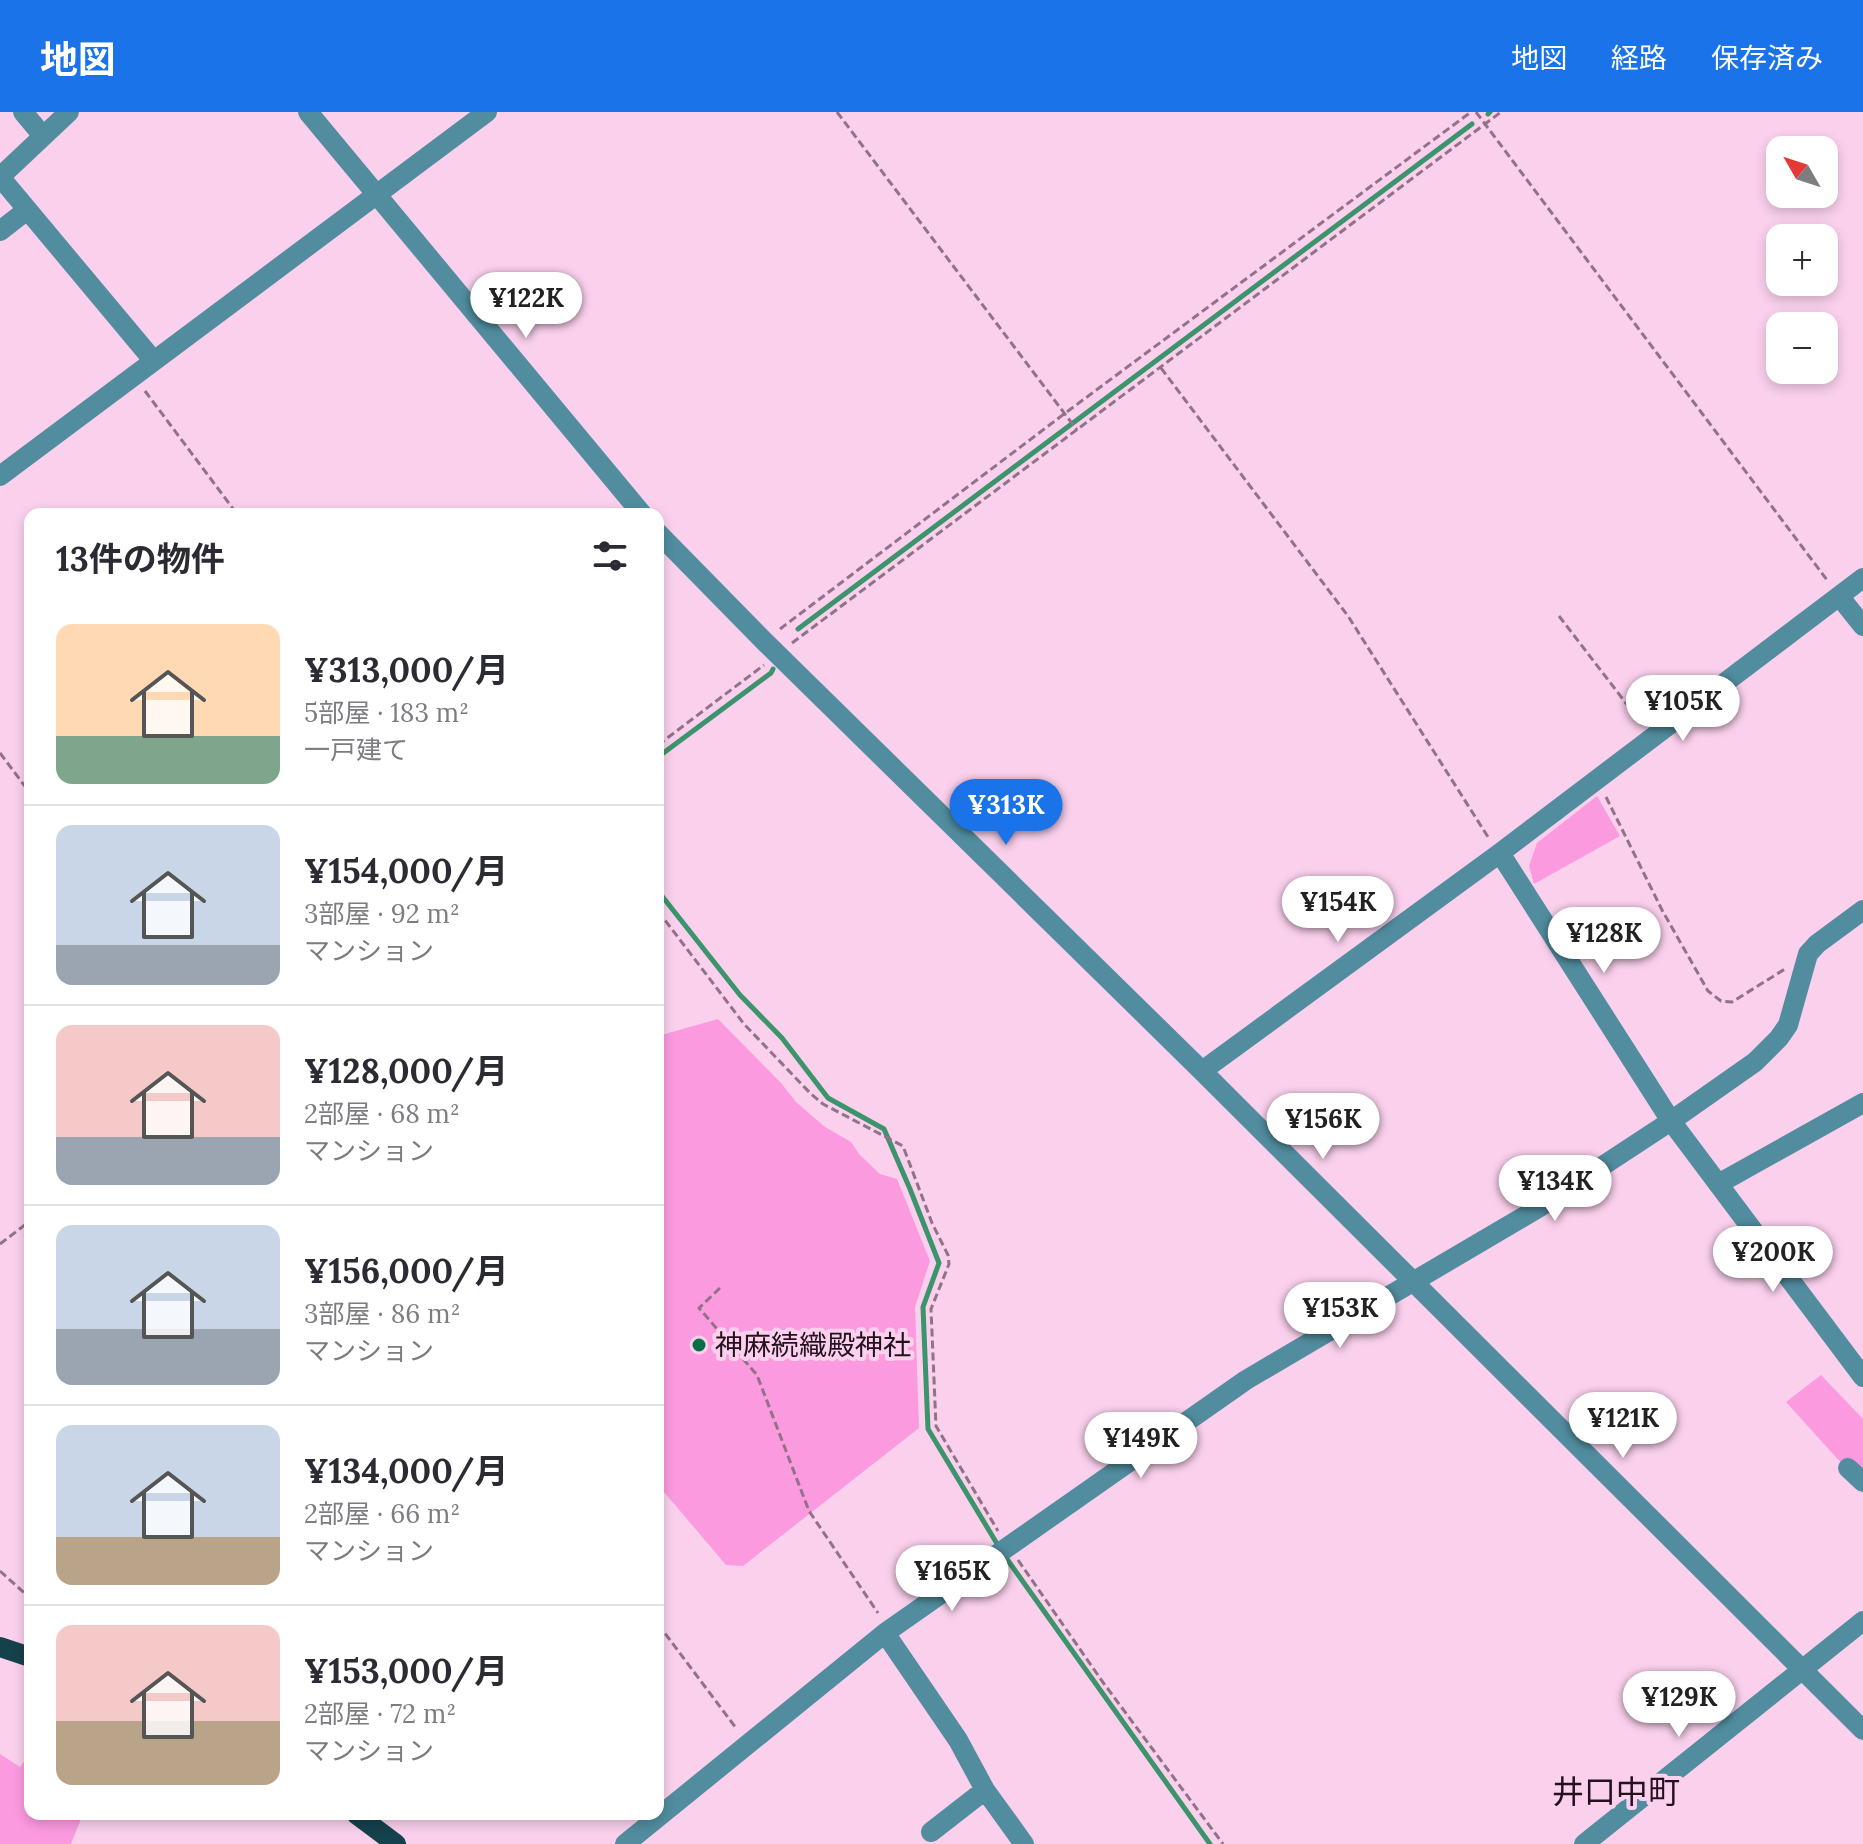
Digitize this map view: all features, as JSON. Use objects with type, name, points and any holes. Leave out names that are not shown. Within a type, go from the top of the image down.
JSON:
[{"type":"main road","points":[[0,1647],[24,1655]]},
{"type":"main road","points":[[364,1820],[396,1844]]},
{"type":"street","points":[[23,112],[43,136]]},
{"type":"street","points":[[69,112],[0,177],[153,360]]},
{"type":"street","points":[[308,112],[637,508]]},
{"type":"street","points":[[0,476],[487,112]]},
{"type":"street","points":[[0,231],[27,210]]},
{"type":"street","points":[[664,539],[1863,1730]]},
{"type":"street","points":[[1202,1071],[1500,853],[1863,578]]},
{"type":"street","points":[[1839,596],[1863,626]]},
{"type":"street","points":[[1500,853],[1671,1121],[1863,1377]]},
{"type":"street","points":[[664,1812],[887,1631],[1246,1380],[1540,1207],[1755,1062],[1788,1025],[1808,954],[1863,910]]},
{"type":"street","points":[[1718,1184],[1863,1103]]},
{"type":"street","points":[[1584,1844],[1863,1621]]},
{"type":"street","points":[[887,1631],[958,1740],[985,1790],[1024,1844]]},
{"type":"street","points":[[931,1832],[985,1790]]},
{"type":"street","points":[[625,1844],[655,1820]]},
{"type":"path","points":[[837,112],[1076,429]]},
{"type":"path","points":[[664,740],[771,648],[1066,416],[1474,112],[1839,596]]},
{"type":"path","points":[[771,648],[1076,429],[1501,112]]},
{"type":"path","points":[[1160,367],[1348,616],[1500,853]]},
{"type":"path","points":[[133,375],[233,508]]},
{"type":"path","points":[[1559,616],[1653,738]]},
{"type":"path","points":[[0,753],[24,785]]},
{"type":"path","points":[[1597,780],[1662,910],[1708,991],[1721,1001],[1732,1002],[1790,966],[1804,963]]},
{"type":"path","points":[[664,919],[744,1024],[811,1094],[823,1104],[903,1146],[932,1223],[948,1255],[949,1264],[931,1309],[936,1426],[999,1532],[1003,1550],[1018,1560],[1102,1681],[1223,1844]]},
{"type":"path","points":[[0,1244],[24,1226]]},
{"type":"path","points":[[720,1288],[699,1308],[757,1375],[809,1511],[887,1631]]},
{"type":"path","points":[[0,1571],[24,1593]]},
{"type":"path","points":[[664,1632],[748,1744]]},
{"type":"shaded area","points":[[1597,796],[1620,836],[1534,884],[1529,866],[1537,843]]},
{"type":"shaded area","points":[[718,1019],[796,1102],[825,1127],[851,1142],[880,1174],[897,1179],[930,1261],[915,1307],[919,1428],[743,1566],[726,1565],[664,1492],[664,1034]]},
{"type":"shaded area","points":[[1821,1375],[1863,1419],[1863,1475],[1843,1465],[1786,1402]]},
{"type":"shaded area","points":[[0,1754],[20,1767],[24,1761],[24,1820],[81,1820],[71,1844],[0,1844]]},
{"type":"waterway","points":[[798,629],[1472,124]]},
{"type":"waterway","points":[[664,753],[773,669]]},
{"type":"waterway","points":[[664,899],[740,995],[782,1038],[828,1098],[884,1129],[939,1263],[923,1307],[928,1429],[999,1547]]},
{"type":"waterway","points":[[1004,1555],[1210,1844]]},
{"type":"place","name":"神麻続織殿神社","points":[[699,1345]]},
{"type":"district","name":"井口中町","points":[[1616,1791]]}]
